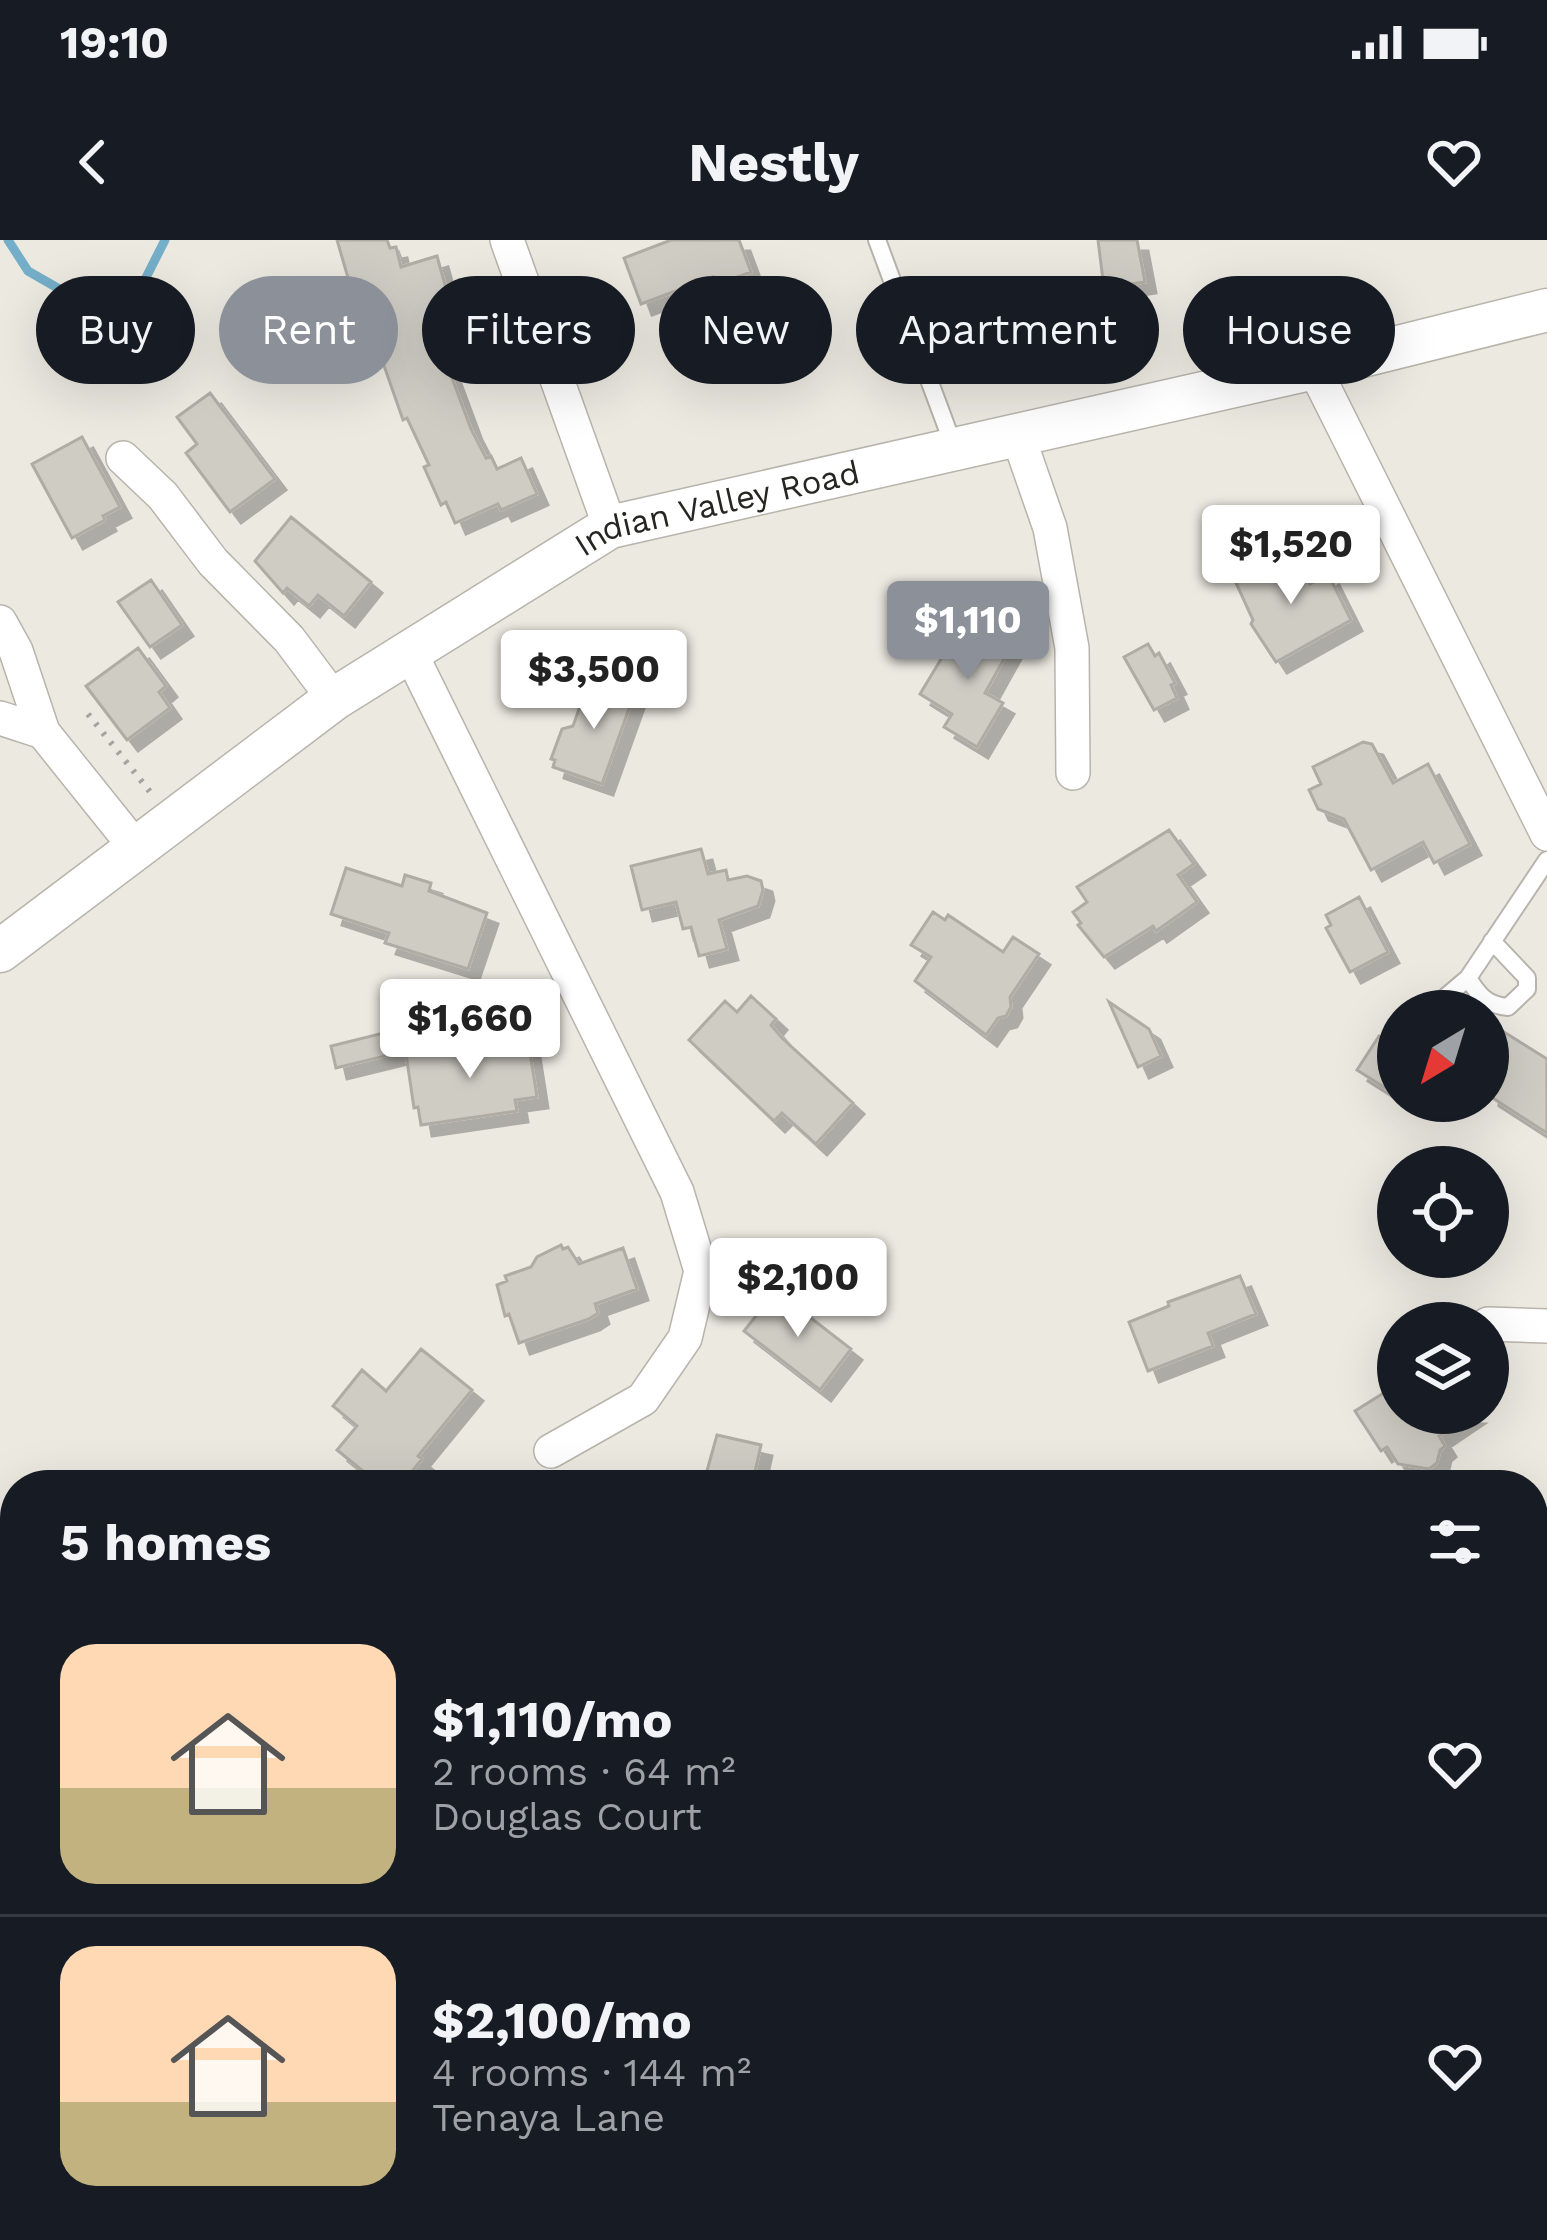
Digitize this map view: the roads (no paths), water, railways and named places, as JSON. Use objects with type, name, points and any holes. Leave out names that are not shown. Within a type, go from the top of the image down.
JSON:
[{"type":"street","points":[[507,240],[610,527]]},
{"type":"street","name":"Indian Valley Road","points":[[1395,348],[1547,310]]},
{"type":"street","name":"Indian Valley Road","points":[[0,951],[334,699],[610,527],[1241,384]]},
{"type":"street","points":[[1322,384],[1546,838]]},
{"type":"street","points":[[1018,433],[1050,528],[1072,648],[1072,773]]},
{"type":"street","points":[[123,458],[163,496],[213,562],[289,639],[334,699]]},
{"type":"street","points":[[0,622],[16,652],[43,732],[136,848]]},
{"type":"street","points":[[409,650],[677,1192],[701,1270],[686,1338],[644,1399],[551,1451]]},
{"type":"street","points":[[0,718],[43,732]]},
{"type":"street","points":[[1509,1325],[1547,1326]]},
{"type":"lane","points":[[877,240],[954,448]]},
{"type":"lane","points":[[1454,990],[1468,978],[1492,940],[1546,838]]},
{"type":"lane","points":[[1468,978],[1493,1006],[1508,1007],[1527,989],[1527,978],[1492,940]]},
{"type":"waterway","points":[[8,240],[28,271],[122,325],[165,240]]}]
